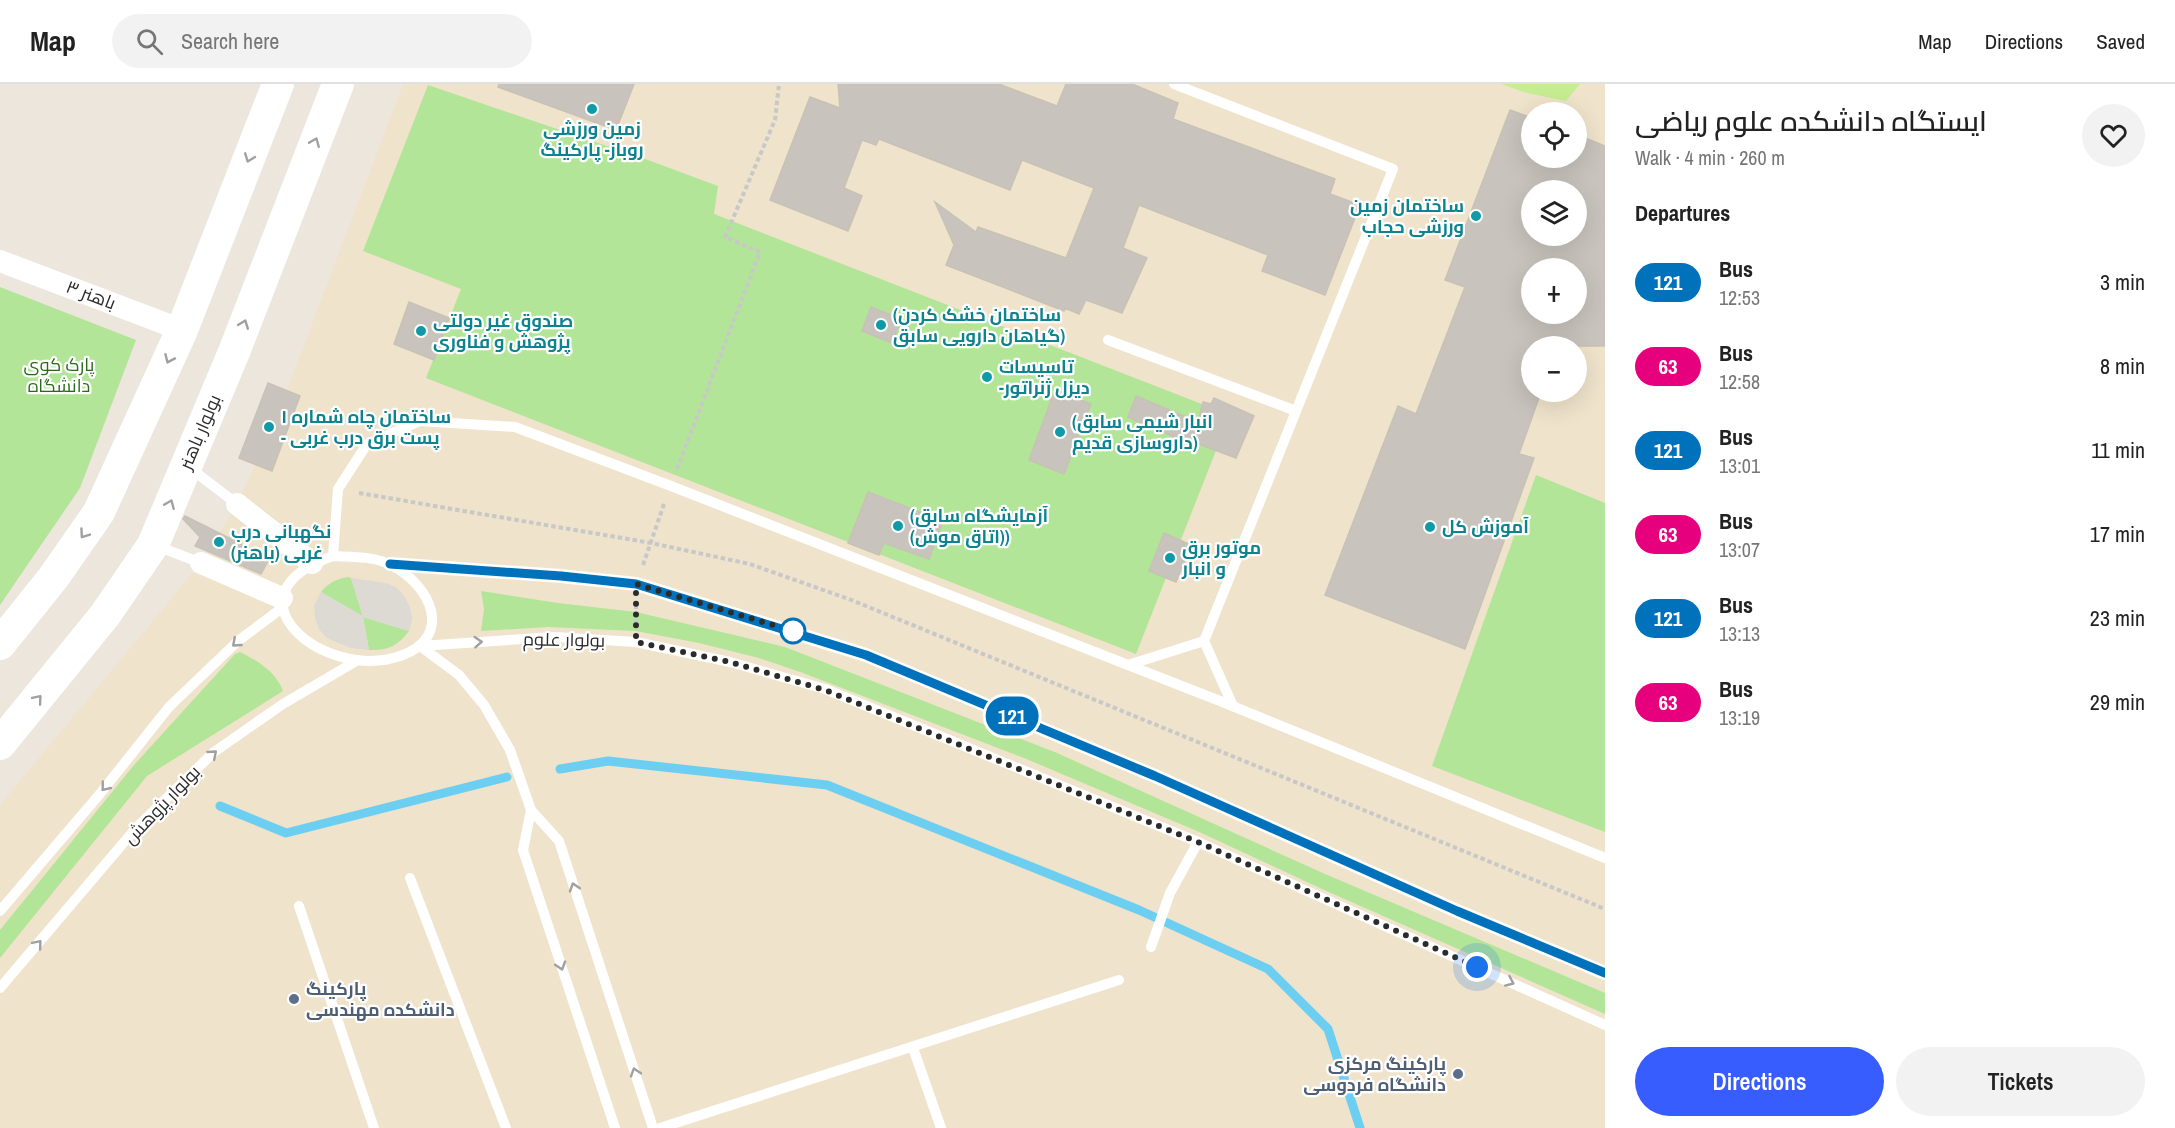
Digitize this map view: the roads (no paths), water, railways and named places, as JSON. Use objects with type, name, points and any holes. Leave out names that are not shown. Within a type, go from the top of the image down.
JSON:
[{"type":"street","points":[[0,644],[53,578],[99,512],[182,330],[278,84]]},
{"type":"street","name":"بولوار باهنر","points":[[0,744],[105,615],[153,545],[234,352],[338,84]]},
{"type":"street","name":"باهنر ۳","points":[[0,261],[182,330]]},
{"type":"street","points":[[237,504],[323,560]]},
{"type":"street","points":[[201,563],[282,603]]},
{"type":"lane","points":[[1174,84],[1393,169],[1204,641],[1233,706]]},
{"type":"lane","points":[[1108,340],[1296,411]]},
{"type":"lane","points":[[323,560],[338,489],[367,444],[420,421],[515,427],[1233,706],[1605,858]]},
{"type":"lane","points":[[186,465],[237,504]]},
{"type":"lane","points":[[153,545],[201,563]]},
{"type":"lane","points":[[0,911],[99,795],[169,707],[238,641],[282,603],[293,579],[323,560],[361,557],[390,564],[561,576],[636,584],[866,655],[1155,776],[1457,911],[1605,973]]},
{"type":"lane","points":[[282,603],[291,627],[309,643],[337,656],[358,660],[382,660],[402,655],[420,646],[429,634],[433,621],[431,606],[423,589],[390,564]]},
{"type":"lane","name":"بولوار علوم","points":[[420,646],[554,637],[636,642],[730,662],[825,690],[1198,842],[1605,1025]]},
{"type":"lane","points":[[1128,665],[1204,641]]},
{"type":"lane","points":[[420,646],[459,675],[484,705],[510,750],[531,810],[559,841],[653,1128]]},
{"type":"lane","name":"بولوار پژوهش","points":[[0,988],[137,827],[214,752],[283,704],[358,660]]},
{"type":"lane","points":[[531,810],[523,850],[615,1128]]},
{"type":"lane","points":[[1151,947],[1170,893],[1198,842]]},
{"type":"lane","points":[[410,878],[506,1128]]},
{"type":"lane","points":[[299,906],[374,1128]]},
{"type":"lane","points":[[660,1128],[1119,980]]},
{"type":"lane","points":[[913,1048],[941,1128]]},
{"type":"waterway","points":[[560,769],[608,761],[827,785],[1139,910],[1268,969],[1328,1029],[1360,1128]]},
{"type":"waterway","points":[[220,806],[286,833],[507,777]]},
{"type":"place","name":"زمین ورزشی روباز- پارکینگ","points":[[592,109]]},
{"type":"place","name":"ساختمان زمین ورزشی حجاب","points":[[1476,216]]},
{"type":"place","name":"(ساختمان خشک کردن گیاهان دارویی سابق)","points":[[881,325]]},
{"type":"place","name":"صندوق غیر دولتی پژوهش و فناوری","points":[[421,331]]},
{"type":"place","name":"تاسیسات -دیزل ژنراتور","points":[[987,377]]},
{"type":"place","name":"ساختمان چاه شماره ۱ - پست برق درب غربی","points":[[269,427]]},
{"type":"place","name":"(انبار شیمی سابق داروسازی قدیم)","points":[[1060,432]]},
{"type":"place","name":"(آزمایشگاه سابق (اتاق موش))","points":[[898,526]]},
{"type":"place","name":"آموزش کل","points":[[1430,527]]},
{"type":"place","name":"نگهبانی درب غربی (باهنر)","points":[[219,542]]},
{"type":"place","name":"موتور برق و انبار","points":[[1170,558]]},
{"type":"place","name":"پارکینگ دانشکده مهندسی","points":[[294,999]]},
{"type":"place","name":"پارکینگ مرکزی دانشگاه فردوسی","points":[[1458,1074]]},
{"type":"park label","name":"پارک کوی دانشگاه","points":[[59,375]]}]
